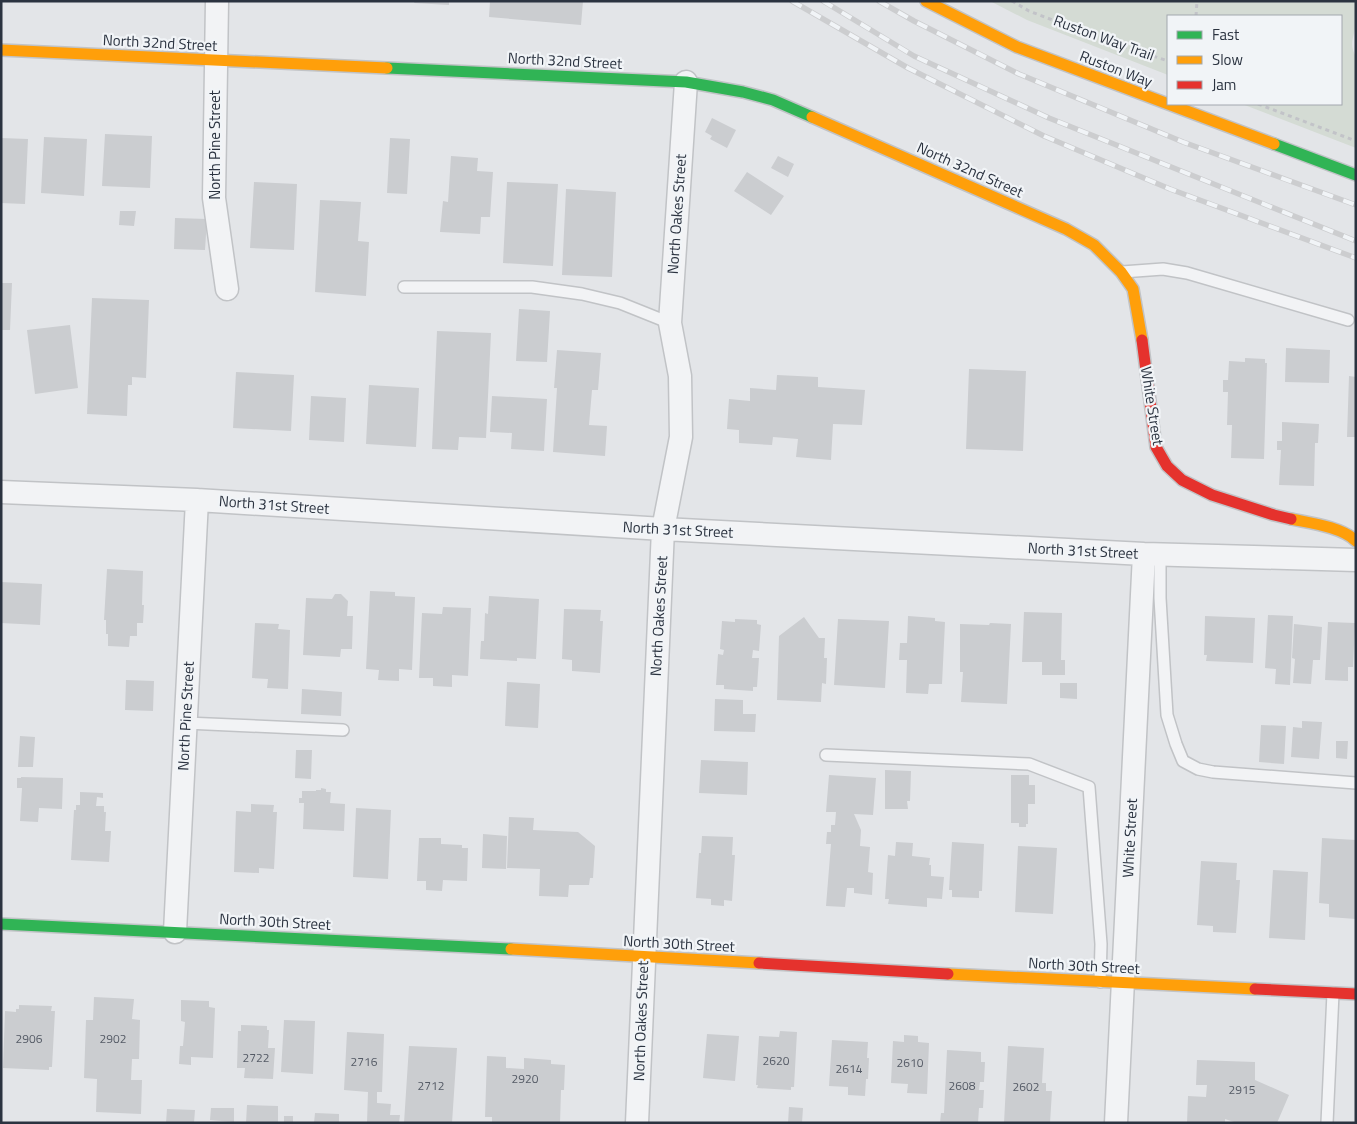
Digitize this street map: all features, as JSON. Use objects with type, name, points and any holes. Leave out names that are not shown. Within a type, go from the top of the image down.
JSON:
[{"type":"main road","name":"Ruston Way","points":[[926,1],[1017,47],[1167,103]]},
{"type":"main road","name":"North 32nd Street","points":[[1,50],[686,82],[743,92],[773,100],[1066,229],[1094,245]]},
{"type":"main road","name":"Ruston Way","points":[[1172,105],[1356,174]]},
{"type":"main road","name":"White Street","points":[[1094,245],[1120,272],[1132,289],[1140,327],[1156,447],[1168,466],[1182,480],[1212,495],[1274,515],[1325,526],[1351,536],[1356,540]]},
{"type":"main road","name":"North 30th Street","points":[[1,924],[1356,994]]},
{"type":"street","name":"North Pine Street","points":[[217,1],[214,198],[227,289]]},
{"type":"street","name":"North Oakes Street","points":[[637,1123],[663,529],[681,438],[680,376],[670,323],[686,82]]},
{"type":"street","name":"North 31st Street","points":[[1,492],[197,500],[663,529],[1152,554],[1356,560]]},
{"type":"street","name":"North Pine Street","points":[[175,932],[197,500]]},
{"type":"street","name":"White Street","points":[[1116,1123],[1152,554]]},
{"type":"lane","points":[[1120,272],[1163,269],[1187,273],[1348,320]]},
{"type":"lane","points":[[404,287],[532,287],[582,294],[620,303],[670,323]]},
{"type":"lane","points":[[1152,554],[1160,598],[1167,714],[1183,761],[1198,769],[1213,772],[1356,783]]},
{"type":"lane","points":[[186,723],[343,730]]},
{"type":"lane","points":[[826,755],[1029,764],[1089,787],[1101,944],[1100,982]]},
{"type":"lane","points":[[1327,1123],[1333,993]]},
{"type":"path","name":"Ruston Way Trail","points":[[1012,1],[1029,11],[1102,39],[1167,61]]},
{"type":"path","points":[[1196,15],[1197,1]]},
{"type":"path","points":[[1261,105],[1356,140]]},
{"type":"shaded area","points":[[990,1],[1356,1],[1356,22],[1352,48],[1356,57],[1356,148],[1245,105],[1342,105],[1342,15],[1167,15],[1167,75],[1027,20]]},
{"type":"building","points":[[415,1],[449,1],[449,5],[414,3]]},
{"type":"building","points":[[490,1],[583,1],[581,25],[489,17]]},
{"type":"building","points":[[712,118],[736,130],[727,148],[710,139],[712,136],[705,132]]},
{"type":"building","points":[[105,134],[152,136],[150,188],[102,186]]},
{"type":"building","points":[[44,137],[87,139],[84,196],[41,193]]},
{"type":"building","points":[[1,138],[28,139],[25,204],[1,203]]},
{"type":"building","points":[[390,138],[410,139],[407,194],[387,193]]},
{"type":"building","points":[[451,156],[478,158],[477,171],[493,172],[490,217],[481,217],[480,234],[440,232],[443,201],[448,202]]},
{"type":"building","points":[[778,156],[794,164],[788,177],[771,168]]},
{"type":"building","points":[[747,172],[784,196],[771,215],[734,191]]},
{"type":"building","points":[[254,182],[297,184],[294,250],[250,248]]},
{"type":"building","points":[[507,182],[558,184],[553,266],[503,263]]},
{"type":"building","points":[[566,189],[616,192],[612,277],[562,275]]},
{"type":"building","points":[[320,200],[361,202],[358,241],[369,242],[366,296],[315,292]]},
{"type":"building","points":[[120,211],[136,211],[134,226],[119,225]]},
{"type":"building","points":[[175,218],[207,219],[205,250],[174,249]]},
{"type":"building","points":[[1,283],[12,283],[10,330],[1,330]]},
{"type":"building","points":[[92,298],[149,300],[146,378],[132,377],[132,385],[128,385],[127,416],[87,414]]},
{"type":"building","points":[[519,309],[550,311],[547,362],[516,361]]},
{"type":"building","points":[[70,325],[78,388],[35,394],[27,330]]},
{"type":"building","points":[[437,331],[491,333],[486,438],[459,437],[458,450],[432,449]]},
{"type":"building","points":[[1286,348],[1330,350],[1329,383],[1285,382]]},
{"type":"building","points":[[557,350],[601,353],[598,390],[592,390],[589,425],[607,426],[605,456],[553,452],[557,388],[554,388]]},
{"type":"building","points":[[1245,358],[1265,359],[1265,363],[1267,363],[1264,459],[1231,458],[1232,425],[1227,425],[1228,392],[1223,392],[1223,380],[1228,380],[1229,361],[1245,362]]},
{"type":"building","points":[[969,369],[1026,371],[1023,451],[966,449]]},
{"type":"building","points":[[236,372],[294,375],[291,431],[233,428]]},
{"type":"building","points":[[777,375],[818,377],[818,387],[865,390],[862,425],[833,424],[831,460],[796,457],[798,439],[773,437],[772,445],[739,443],[739,430],[727,429],[729,399],[750,401],[750,388],[776,390]]},
{"type":"building","points":[[1349,376],[1356,377],[1356,437],[1347,437]]},
{"type":"building","points":[[369,385],[419,388],[416,447],[366,444]]},
{"type":"building","points":[[311,396],[346,398],[344,442],[309,440]]},
{"type":"building","points":[[492,396],[547,399],[544,451],[511,449],[512,433],[490,432]]},
{"type":"building","points":[[1282,422],[1319,424],[1318,443],[1315,443],[1314,486],[1279,485],[1281,450],[1277,450],[1277,441],[1282,441]]},
{"type":"building","points":[[107,569],[143,571],[143,623],[137,623],[137,636],[130,636],[129,647],[108,646],[106,620],[104,620]]},
{"type":"building","points":[[1,582],[42,584],[40,625],[1,623]]},
{"type":"building","points":[[370,591],[395,592],[395,596],[415,597],[412,670],[399,669],[399,681],[378,680],[379,670],[366,669]]},
{"type":"building","points":[[335,594],[341,594],[348,601],[347,616],[353,616],[352,649],[341,649],[340,657],[303,655],[306,598],[332,599]]},
{"type":"building","points":[[489,596],[539,599],[536,659],[517,658],[517,661],[480,659],[481,641],[484,641],[485,613],[488,614]]},
{"type":"building","points":[[443,607],[471,608],[468,676],[452,675],[452,687],[433,686],[433,678],[419,678],[422,613],[442,614]]},
{"type":"building","points":[[564,609],[601,610],[600,621],[603,621],[600,673],[572,671],[572,660],[562,659]]},
{"type":"building","points":[[1024,612],[1062,613],[1061,660],[1065,660],[1065,675],[1042,675],[1042,662],[1022,662]]},
{"type":"building","points":[[1268,615],[1293,616],[1290,685],[1275,684],[1276,669],[1265,668]]},
{"type":"building","points":[[908,616],[935,618],[935,621],[945,622],[942,684],[929,684],[928,694],[906,693],[907,660],[899,660],[900,643],[907,643]]},
{"type":"building","points":[[1205,616],[1255,618],[1253,663],[1206,661],[1207,655],[1204,655]]},
{"type":"building","points":[[804,617],[819,638],[825,638],[824,658],[827,658],[826,684],[822,683],[821,702],[777,700],[779,636]]},
{"type":"building","points":[[735,619],[757,620],[757,624],[761,625],[759,651],[753,650],[752,658],[759,658],[757,687],[753,687],[753,691],[724,689],[724,685],[716,685],[718,654],[723,655],[724,650],[720,649],[722,621],[735,622]]},
{"type":"building","points":[[838,619],[889,621],[885,688],[834,685]]},
{"type":"building","points":[[1328,622],[1355,623],[1353,667],[1348,667],[1348,681],[1325,680]]},
{"type":"building","points":[[255,623],[279,624],[278,629],[290,630],[288,689],[267,688],[268,679],[252,678]]},
{"type":"building","points":[[990,623],[1011,624],[1007,704],[961,702],[963,672],[960,672],[960,624],[989,625]]},
{"type":"building","points":[[1294,624],[1322,627],[1320,660],[1313,660],[1311,684],[1293,683],[1295,659],[1292,658]]},
{"type":"building","points":[[126,680],[154,681],[153,711],[125,710]]},
{"type":"building","points":[[507,682],[540,684],[538,728],[505,726]]},
{"type":"building","points":[[1060,683],[1077,683],[1077,699],[1060,698]]},
{"type":"building","points":[[302,689],[342,692],[341,716],[301,714]]},
{"type":"building","points":[[715,699],[743,700],[743,714],[756,714],[755,732],[714,731]]},
{"type":"building","points":[[1302,721],[1322,722],[1319,759],[1291,757],[1293,727],[1302,728]]},
{"type":"building","points":[[1261,725],[1286,726],[1284,764],[1259,762]]},
{"type":"building","points":[[20,736],[35,737],[33,767],[18,767]]},
{"type":"building","points":[[1336,741],[1348,741],[1347,759],[1336,758]]},
{"type":"building","points":[[296,750],[312,750],[311,779],[295,778]]},
{"type":"building","points":[[701,760],[748,762],[747,795],[699,793]]},
{"type":"building","points":[[885,770],[911,771],[910,801],[907,801],[908,809],[885,809]]},
{"type":"building","points":[[829,775],[876,778],[873,815],[854,814],[861,830],[860,846],[870,847],[868,872],[873,873],[872,895],[854,893],[854,888],[847,888],[845,907],[826,906],[831,844],[826,844],[827,832],[831,832],[831,825],[835,825],[836,812],[826,812]]},
{"type":"building","points":[[1011,775],[1029,775],[1029,785],[1035,785],[1035,804],[1028,804],[1028,824],[1026,824],[1026,827],[1019,827],[1019,823],[1011,823]]},
{"type":"building","points":[[17,778],[63,778],[62,809],[39,808],[38,822],[20,821],[22,788],[17,788]]},
{"type":"building","points":[[321,788],[326,789],[326,792],[331,792],[330,803],[345,804],[344,831],[303,829],[304,803],[299,803],[299,798],[302,798],[302,791],[316,791],[321,790]]},
{"type":"building","points":[[80,792],[103,793],[103,798],[97,797],[96,806],[104,806],[104,812],[106,812],[105,831],[111,831],[109,862],[71,860],[74,810],[76,810],[76,805],[80,805]]},
{"type":"building","points":[[251,804],[274,805],[273,812],[277,812],[274,869],[259,868],[259,873],[234,872],[236,811],[251,812]]},
{"type":"building","points":[[356,808],[391,810],[388,879],[353,877]]},
{"type":"building","points":[[509,817],[534,818],[533,830],[578,832],[595,846],[593,878],[590,878],[589,885],[569,885],[568,897],[539,896],[540,869],[507,868]]},
{"type":"building","points":[[483,834],[507,836],[506,869],[482,868]]},
{"type":"building","points":[[702,836],[733,837],[732,855],[735,855],[732,901],[724,900],[724,906],[711,905],[711,899],[696,898]]},
{"type":"building","points":[[419,838],[441,838],[441,844],[462,845],[462,848],[468,848],[467,881],[443,880],[442,891],[426,890],[426,881],[417,881]]},
{"type":"building","points":[[1322,838],[1356,840],[1356,919],[1329,917],[1329,904],[1319,903]]},
{"type":"building","points":[[896,842],[913,843],[912,856],[930,858],[931,876],[944,877],[942,899],[927,898],[927,907],[888,904],[889,899],[885,899],[888,855],[895,856]]},
{"type":"building","points":[[952,842],[984,844],[982,891],[979,891],[979,898],[952,897],[952,890],[949,890]]},
{"type":"building","points":[[1018,846],[1057,848],[1053,914],[1015,912]]},
{"type":"building","points":[[1201,861],[1237,863],[1236,880],[1240,880],[1236,933],[1213,932],[1213,926],[1197,925]]},
{"type":"building","points":[[1273,870],[1308,872],[1305,940],[1269,938]]},
{"type":"building","points":[[94,997],[134,999],[132,1019],[140,1020],[139,1059],[132,1059],[131,1080],[142,1080],[141,1114],[96,1112],[97,1079],[84,1078],[86,1020],[93,1020]]},
{"type":"building","points":[[181,1000],[209,1001],[209,1007],[215,1008],[213,1058],[191,1057],[191,1065],[179,1064],[180,1046],[183,1046],[185,1022],[181,1021]]},
{"type":"building","points":[[19,1005],[52,1006],[51,1011],[55,1011],[52,1067],[49,1067],[49,1070],[3,1068],[5,1011],[16,1012],[16,1009],[19,1009]]},
{"type":"building","points":[[284,1020],[315,1021],[313,1074],[281,1072]]},
{"type":"building","points":[[241,1025],[267,1026],[267,1030],[269,1030],[268,1048],[275,1048],[273,1079],[244,1078],[245,1068],[237,1068],[238,1031],[241,1031]]},
{"type":"building","points":[[780,1031],[797,1032],[794,1087],[791,1087],[791,1090],[757,1088],[759,1036],[779,1037]]},
{"type":"building","points":[[347,1032],[384,1034],[382,1092],[377,1092],[377,1103],[391,1104],[390,1115],[400,1115],[399,1123],[367,1123],[368,1092],[344,1090]]},
{"type":"building","points":[[707,1034],[739,1036],[735,1081],[703,1078]]},
{"type":"building","points":[[904,1035],[918,1036],[918,1042],[929,1043],[927,1094],[907,1093],[908,1084],[891,1083],[893,1041],[904,1042]]},
{"type":"building","points":[[832,1040],[868,1042],[868,1079],[866,1079],[865,1096],[848,1095],[848,1087],[829,1086]]},
{"type":"building","points":[[409,1046],[457,1048],[452,1123],[404,1123]]},
{"type":"building","points":[[1008,1046],[1044,1048],[1042,1083],[1046,1083],[1046,1091],[1052,1091],[1050,1123],[1004,1123]]},
{"type":"building","points":[[947,1050],[981,1052],[981,1062],[985,1062],[984,1082],[980,1082],[979,1090],[984,1090],[983,1108],[979,1108],[978,1123],[940,1123],[941,1113],[944,1113]]},
{"type":"building","points":[[487,1056],[506,1057],[506,1068],[524,1069],[524,1058],[551,1060],[551,1064],[565,1065],[564,1090],[561,1090],[560,1123],[492,1123],[492,1117],[485,1117]]},
{"type":"building","points":[[1197,1060],[1255,1062],[1255,1080],[1289,1095],[1277,1123],[1237,1123],[1225,1119],[1225,1123],[1187,1123],[1188,1096],[1206,1097],[1207,1085],[1196,1085]]},
{"type":"building","points":[[247,1105],[278,1106],[278,1123],[246,1123]]},
{"type":"building","points":[[789,1107],[803,1108],[802,1123],[788,1123]]},
{"type":"building","points":[[211,1108],[234,1108],[234,1122],[210,1120]]},
{"type":"building","points":[[167,1109],[195,1110],[194,1123],[166,1123]]},
{"type":"building","points":[[315,1113],[339,1114],[339,1123],[314,1123]]},
{"type":"building","points":[[284,1116],[293,1116],[293,1123],[284,1123]]},
{"type":"railway","points":[[792,1],[908,68],[1044,136],[1170,189],[1356,258]]},
{"type":"railway","points":[[823,1],[914,56],[1049,118],[1356,241]]},
{"type":"railway","points":[[879,1],[914,21],[1019,74],[1183,142],[1356,205]]},
{"type":"traffic: fast","points":[[387,68],[686,82],[743,92],[773,100],[812,117]]},
{"type":"traffic: fast","points":[[1274,144],[1356,175]]},
{"type":"traffic: fast","points":[[1,924],[511,949]]},
{"type":"traffic: slow","points":[[926,1],[1017,47],[1167,104]]},
{"type":"traffic: slow","points":[[1,50],[387,68]]},
{"type":"traffic: slow","points":[[1171,105],[1274,144]]},
{"type":"traffic: slow","points":[[812,117],[1066,229],[1094,245],[1121,272],[1133,289],[1142,340]]},
{"type":"traffic: slow","points":[[1291,519],[1343,532],[1356,541]]},
{"type":"traffic: slow","points":[[511,949],[759,963]]},
{"type":"traffic: slow","points":[[948,974],[1255,989]]},
{"type":"traffic: jam","points":[[1142,340],[1156,447],[1167,466],[1182,480],[1212,495],[1291,519]]},
{"type":"traffic: jam","points":[[759,963],[948,974]]},
{"type":"traffic: jam","points":[[1255,989],[1356,994]]}]
